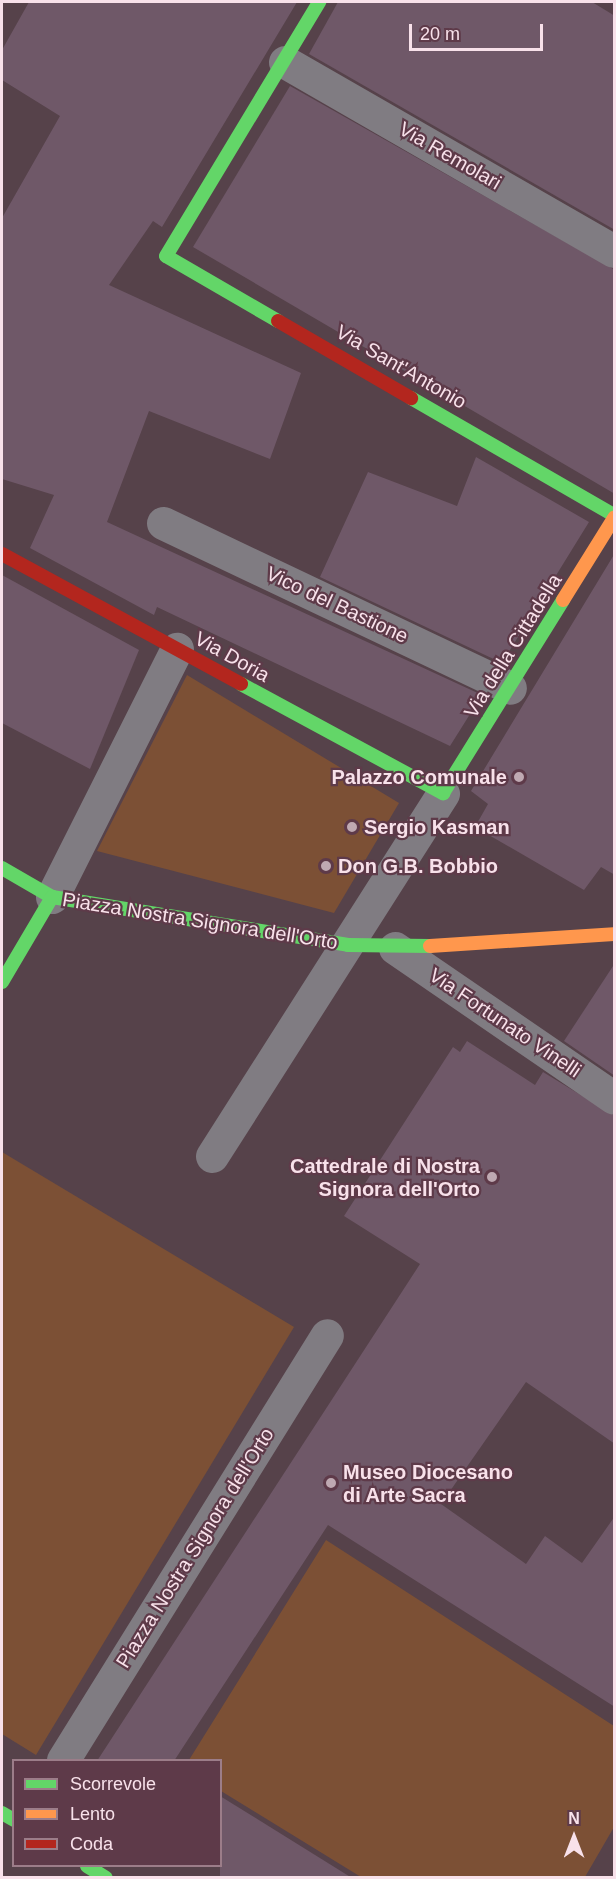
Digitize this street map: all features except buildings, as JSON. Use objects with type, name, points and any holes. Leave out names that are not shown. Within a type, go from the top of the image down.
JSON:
[{"type":"street","points":[[285,62],[319,2]]},
{"type":"street","name":"Via Remolari","points":[[285,62],[615,251]]},
{"type":"street","name":"Via Sant'Antonio","points":[[285,62],[166,256],[615,516]]},
{"type":"street","name":"Via della Cittadella","points":[[443,794],[615,516]]},
{"type":"street","name":"Vico del Bastione","points":[[163,523],[510,688]]},
{"type":"street","name":"Via Doria","points":[[2,554],[443,794]]},
{"type":"street","name":"Piazza Nostra Signora dell'Orto","points":[[2,982],[52,897],[177,649]]},
{"type":"street","name":"Piazza Nostra Signora dell'Orto","points":[[212,1156],[443,794]]},
{"type":"street","points":[[2,868],[52,897]]},
{"type":"street","name":"Piazza Nostra Signora dell'Orto","points":[[52,897],[348,945],[395,948],[615,934]]},
{"type":"street","name":"Via Fortunato Vinelli","points":[[395,948],[615,1098]]},
{"type":"street","name":"Piazza Nostra Signora dell'Orto","points":[[64,1759],[327,1335]]},
{"type":"street","points":[[89,1867],[106,1878]]},
{"type":"shaded area","points":[[187,675],[399,803],[334,913],[97,851]]},
{"type":"shaded area","points":[[2,1152],[294,1327],[36,1755],[2,1734]]},
{"type":"shaded area","points":[[326,1540],[614,1726],[614,1827],[585,1877],[361,1877],[222,1792],[222,1759],[190,1759]]},
{"type":"traffic: fast","points":[[278,321],[166,256],[319,2]]},
{"type":"traffic: fast","points":[[411,398],[614,515]]},
{"type":"traffic: fast","points":[[241,684],[443,793],[563,600]]},
{"type":"traffic: fast","points":[[2,868],[52,897],[348,945],[430,946]]},
{"type":"traffic: fast","points":[[2,982],[52,897]]},
{"type":"traffic: fast","points":[[2,1813],[12,1819]]},
{"type":"traffic: fast","points":[[89,1867],[106,1878]]},
{"type":"traffic: slow","points":[[563,600],[614,518]]},
{"type":"traffic: slow","points":[[430,946],[614,934]]},
{"type":"traffic: jam","points":[[278,321],[411,398]]},
{"type":"traffic: jam","points":[[2,554],[241,684]]},
{"type":"place","name":"Palazzo Comunale","points":[[519,777]]},
{"type":"place","name":"Sergio Kasman","points":[[352,827]]},
{"type":"place","name":"Don G.B. Bobbio","points":[[326,866]]},
{"type":"place","name":"Cattedrale di Nostra Signora dell'Orto","points":[[492,1177]]},
{"type":"place","name":"Museo Diocesano di Arte Sacra","points":[[331,1483]]}]
